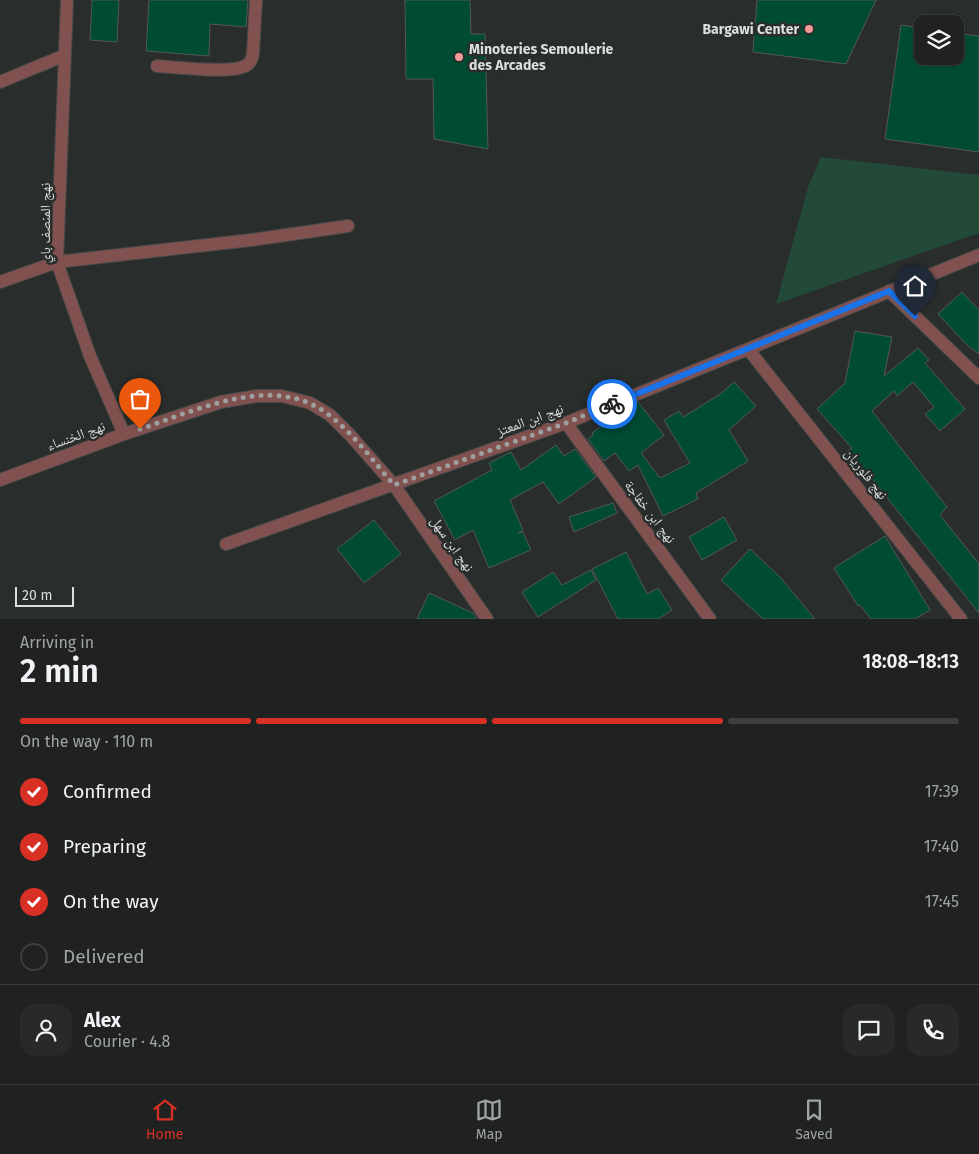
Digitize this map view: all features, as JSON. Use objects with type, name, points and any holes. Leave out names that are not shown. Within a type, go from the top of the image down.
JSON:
[{"type":"street","name":"نهج المنصف باي","points":[[67,0],[63,56],[57,262],[90,356],[124,434]]},
{"type":"street","points":[[157,66],[231,69],[245,66],[251,61],[253,53],[256,0]]},
{"type":"street","points":[[0,82],[63,56]]},
{"type":"street","points":[[0,282],[57,262],[251,240],[348,226]]},
{"type":"street","name":"نهج ابن المعتز","points":[[226,544],[566,423],[979,255]]},
{"type":"street","points":[[889,291],[979,378]]},
{"type":"street","name":"نهج فلوريان","points":[[748,348],[961,619]]},
{"type":"street","name":"نهج الخنساء","points":[[0,480],[124,434],[221,402],[257,396],[282,396],[310,403],[330,415],[394,485]]},
{"type":"street","name":"نهج ابن خفاجة","points":[[566,423],[710,619]]},
{"type":"street","name":"نهج ابن سهل","points":[[394,485],[487,619]]},
{"type":"green space","points":[[821,157],[979,175],[979,233],[776,304],[808,187]]},
{"type":"building","points":[[92,0],[119,0],[117,42],[90,40]]},
{"type":"building","points":[[149,0],[248,0],[246,27],[210,24],[209,56],[146,51]]},
{"type":"building","name":"Minoteries Semoulerie des Arcades","points":[[405,0],[470,0],[471,34],[485,34],[488,149],[434,139],[433,79],[406,79]]},
{"type":"building","name":"Bargawi Center","points":[[757,0],[876,0],[846,64],[753,52]]},
{"type":"building","points":[[901,25],[914,27],[914,65],[964,65],[964,34],[979,36],[979,152],[885,139]]},
{"type":"building","points":[[962,292],[979,310],[979,354],[967,345],[938,314]]},
{"type":"building","points":[[855,331],[892,337],[884,376],[918,348],[929,360],[925,363],[965,409],[940,431],[925,414],[934,407],[913,382],[897,396],[894,391],[872,411],[947,507],[940,515],[979,564],[979,613],[861,465],[858,467],[846,452],[852,448],[817,409],[845,383]]},
{"type":"building","points":[[734,382],[756,406],[729,430],[748,461],[696,493],[698,499],[663,516],[638,465],[629,471],[615,453],[604,461],[588,439],[593,435],[592,433],[625,408],[638,402],[664,435],[641,453],[660,478],[690,463],[664,420],[679,411],[683,417],[719,395]]},
{"type":"building","points":[[556,445],[564,456],[575,449],[596,477],[559,504],[543,482],[510,500],[523,530],[518,533],[523,532],[531,550],[489,568],[473,530],[455,540],[434,501],[492,470],[489,463],[511,452],[521,470]]},
{"type":"building","points":[[613,503],[617,513],[574,532],[569,517]]},
{"type":"building","points":[[724,517],[737,540],[702,560],[689,537]]},
{"type":"building","points":[[374,520],[401,554],[364,583],[337,549]]},
{"type":"building","points":[[885,536],[930,610],[915,619],[871,619],[860,605],[858,606],[834,568]]},
{"type":"building","points":[[750,549],[780,577],[815,619],[763,619],[721,580]]},
{"type":"building","points":[[626,552],[647,594],[658,588],[672,610],[658,619],[618,619],[592,569]]},
{"type":"building","points":[[591,570],[596,580],[538,617],[522,592],[553,572],[562,585]]},
{"type":"building","points":[[429,593],[473,613],[477,619],[417,619]]},
{"type":"way so far","points":[[140,429],[221,402],[257,396],[282,396],[310,403],[330,415],[394,485],[566,423],[612,404]]},
{"type":"place","name":"Bargawi Center","points":[[809,29]]},
{"type":"place","name":"Minoteries Semoulerie des Arcades","points":[[459,57]]},
{"type":"route","points":[[612,404],[889,291],[915,316]]}]
